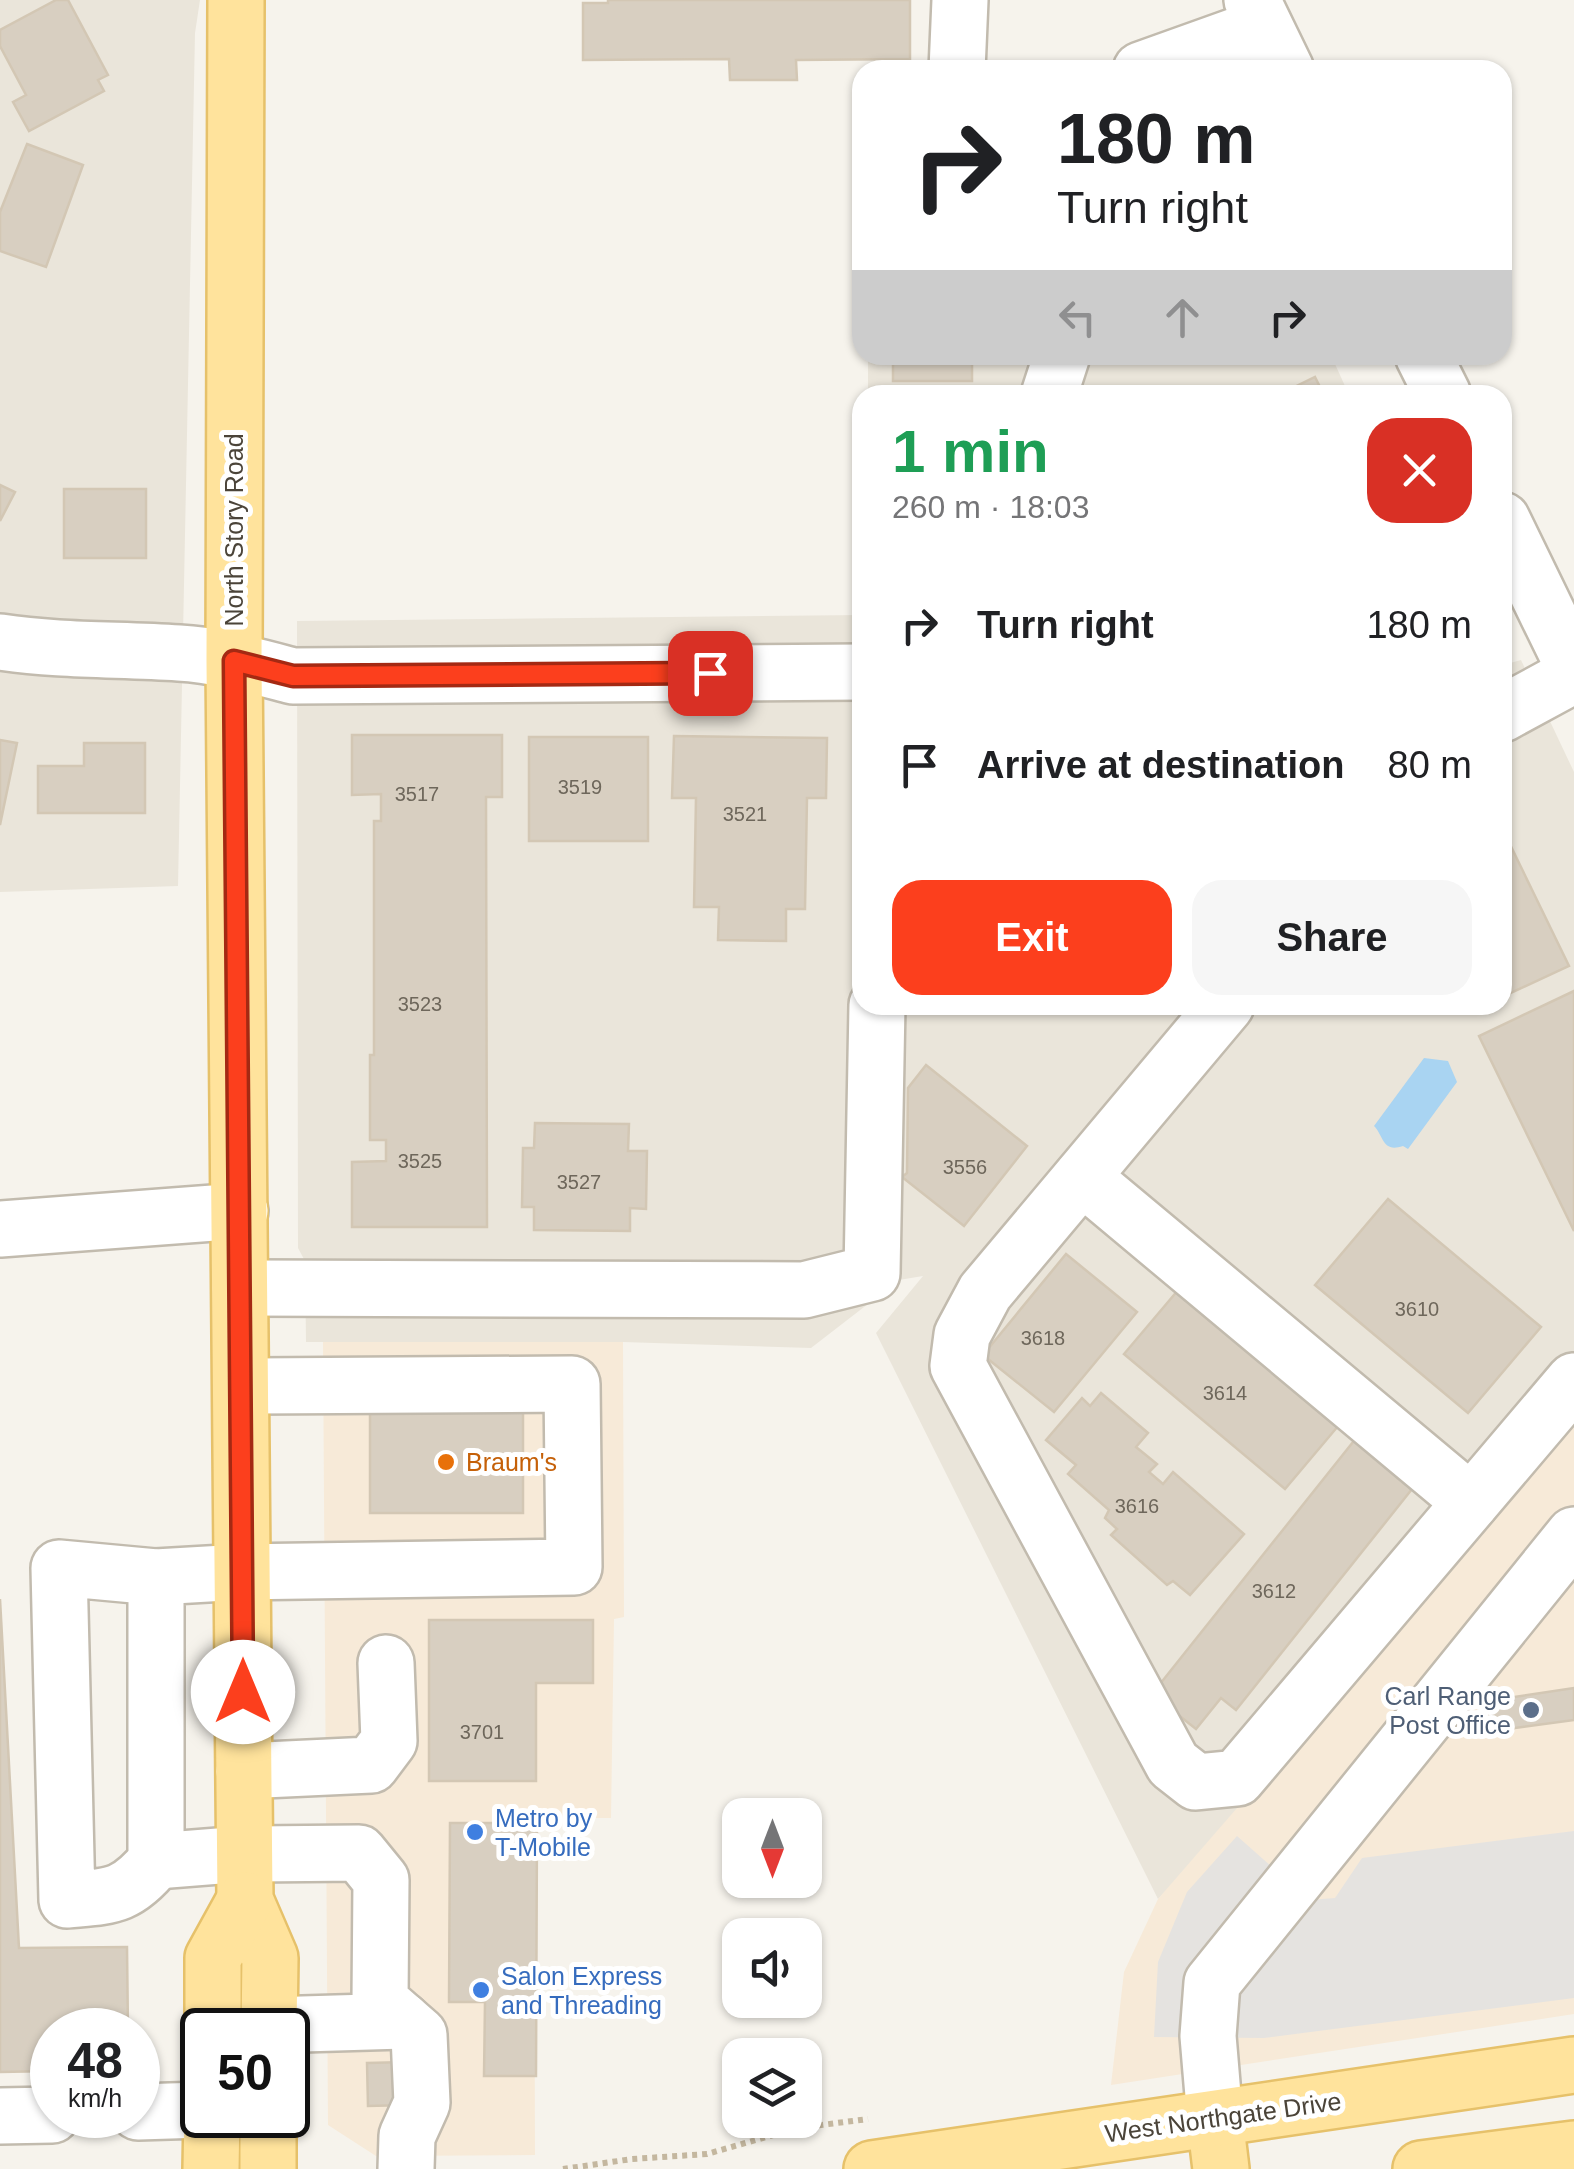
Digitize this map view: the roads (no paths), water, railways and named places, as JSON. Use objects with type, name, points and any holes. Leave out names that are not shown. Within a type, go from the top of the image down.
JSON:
[{"type":"main road","name":"North Story Road","points":[[236,0],[234,661],[244,1877],[270,1958],[269,2008]]},
{"type":"main road","name":"North Story Road","points":[[213,2008],[214,1958],[244,1877]]},
{"type":"main road","name":"West Northgate Drive","points":[[873,2144],[1218,2144],[1574,2065]]},
{"type":"main road","points":[[211,2169],[212,2138]]},
{"type":"main road","points":[[268,2138],[268,2169]]},
{"type":"main road","points":[[1421,2169],[1574,2148]]},
{"type":"street","points":[[957,60],[960,0]]},
{"type":"street","points":[[1174,60],[1267,32]]},
{"type":"street","points":[[1512,541],[1574,672],[1512,708]]},
{"type":"street","points":[[0,642],[49,650],[179,652],[293,676],[852,672]]},
{"type":"street","points":[[240,1288],[804,1290],[872,1272],[876,1015]]},
{"type":"street","points":[[1218,1015],[984,1292],[962,1336],[958,1366],[1173,1764],[1196,1782],[1236,1778],[1574,1381]]},
{"type":"street","points":[[1082,1177],[1472,1502]]},
{"type":"street","points":[[0,1229],[240,1211]]},
{"type":"street","points":[[156,1577],[156,1862],[143,1877],[116,1895],[66,1900],[59,1568],[156,1577],[574,1567],[572,1384],[241,1386]]},
{"type":"street","points":[[1218,2144],[1208,2036],[1212,1983],[1574,1535]]},
{"type":"street","points":[[244,1771],[371,1765],[389,1741],[386,1663]]},
{"type":"street","points":[[156,1862],[244,1877],[359,1853],[381,1880],[380,2001],[420,2035],[422,2103],[406,2136],[406,2169]]},
{"type":"street","points":[[310,2026],[403,2021]]},
{"type":"street","points":[[0,2116],[30,2115]]},
{"type":"water","points":[[1424,1058],[1448,1061],[1457,1082],[1408,1149],[1391,1147],[1374,1126]]},
{"type":"place","name":"Braum's","points":[[446,1462]]},
{"type":"place","name":"Carl Range Post Office","points":[[1531,1710]]},
{"type":"place","name":"Metro by T-Mobile","points":[[475,1832]]},
{"type":"place","name":"Salon Express and Threading","points":[[481,1990]]}]
